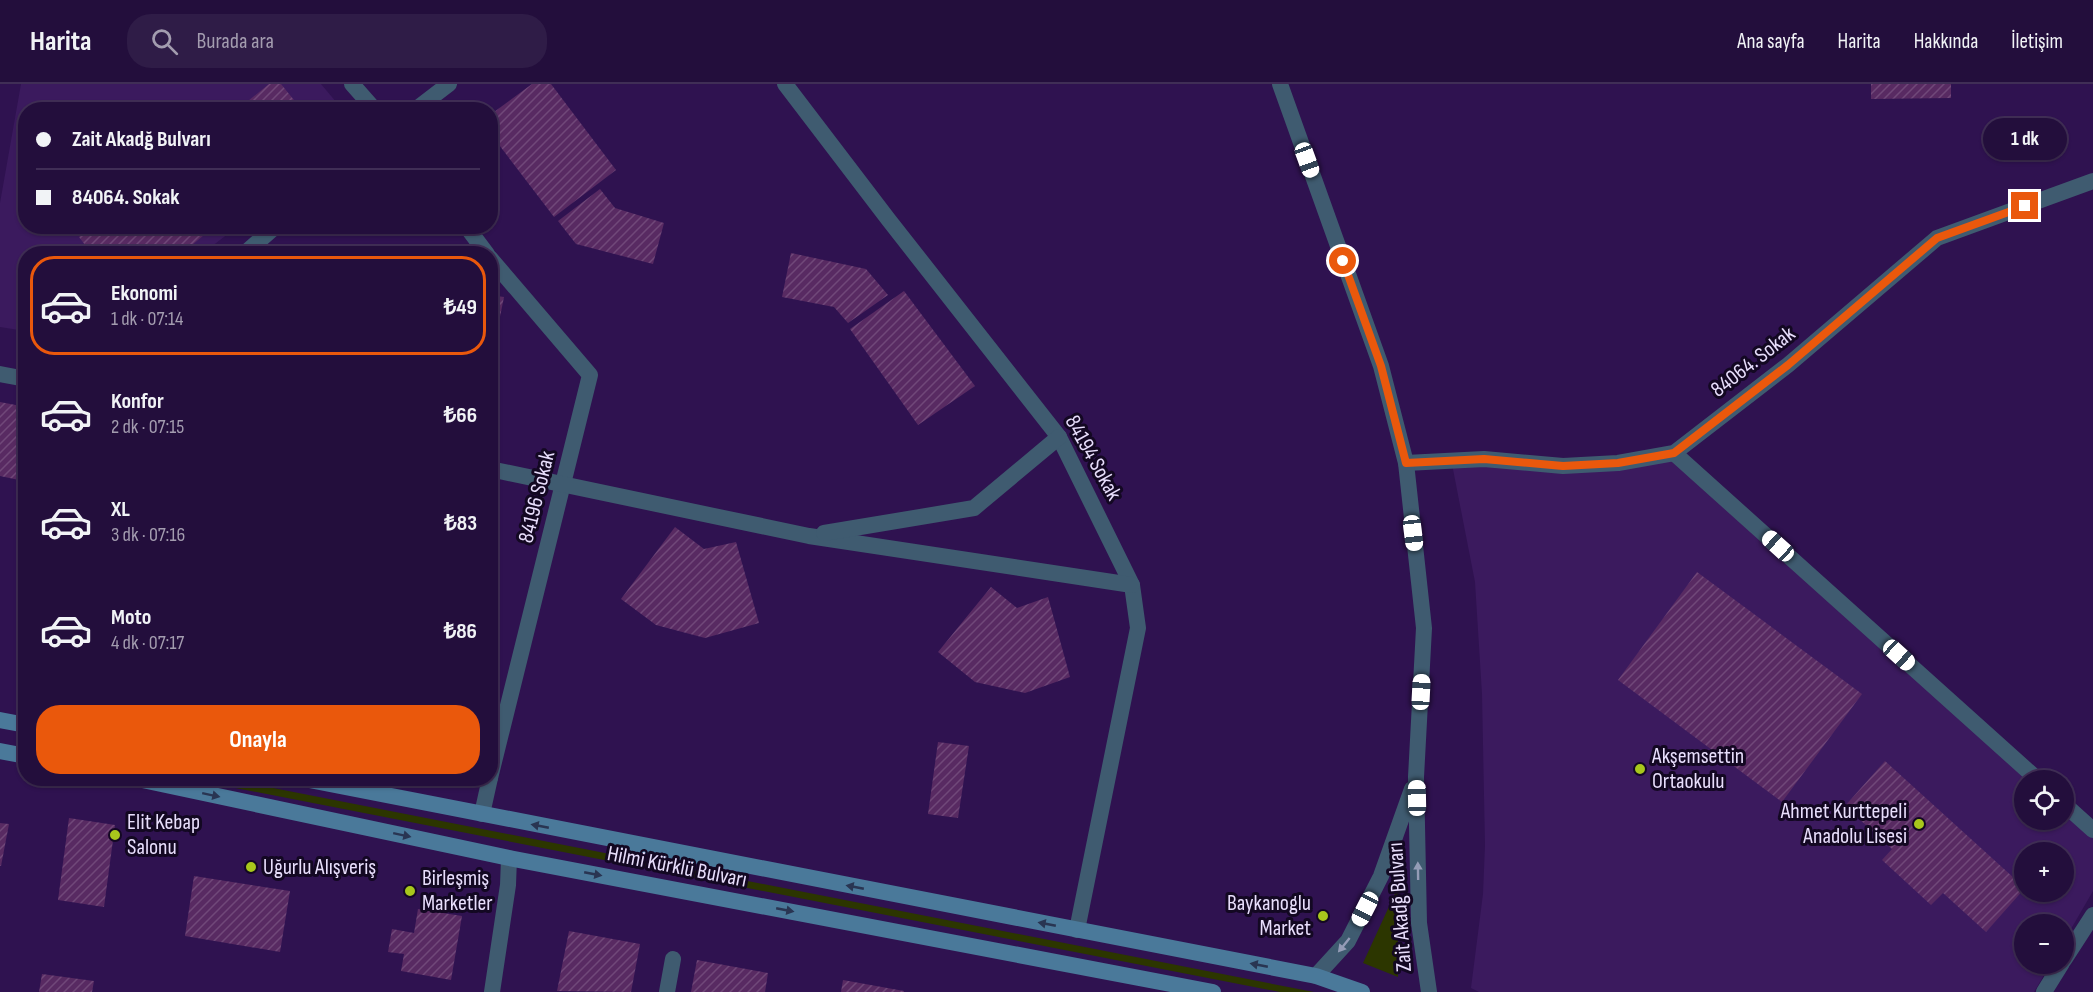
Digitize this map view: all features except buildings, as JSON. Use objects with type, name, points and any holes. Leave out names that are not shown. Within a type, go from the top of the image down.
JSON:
[{"type":"main road","points":[[0,720],[18,723]]},
{"type":"main road","points":[[0,751],[18,754]]},
{"type":"main road","name":"Hilmi Kürklü Bulvarı","points":[[171,786],[509,858],[1206,991]]},
{"type":"main road","name":"Hilmi Kürklü Bulvarı","points":[[340,786],[1316,976],[1362,992]]},
{"type":"street","points":[[352,84],[368,102]]},
{"type":"street","points":[[425,102],[449,84]]},
{"type":"street","name":"84194 Sokak","points":[[785,84],[1059,437],[1132,585],[1138,628],[1077,930]]},
{"type":"street","name":"Zait Akadğ Bulvarı","points":[[1280,84],[1381,366],[1406,463],[1424,628],[1416,777],[1419,923],[1429,992]]},
{"type":"street","name":"84064. Sokak","points":[[1406,463],[1484,459],[1563,466],[1618,463],[1674,453],[1788,365],[1937,238],[2093,181]]},
{"type":"street","points":[[253,246],[267,234]]},
{"type":"street","name":"84196 Sokak","points":[[498,267],[590,375],[498,746]]},
{"type":"street","points":[[0,374],[18,377]]},
{"type":"street","points":[[809,536],[974,508],[1059,437]]},
{"type":"street","points":[[1674,453],[2027,770]]},
{"type":"street","points":[[498,471],[809,536],[1132,585]]},
{"type":"street","points":[[1316,976],[1348,941],[1377,885],[1416,777]]},
{"type":"street","name":"84196 Sokak","points":[[482,814],[488,786]]},
{"type":"street","points":[[2074,813],[2093,830]]},
{"type":"street","points":[[492,992],[508,885],[509,858]]},
{"type":"street","points":[[2074,945],[2093,915]]},
{"type":"street","points":[[667,992],[673,959]]},
{"type":"street","points":[[2044,992],[2055,974]]},
{"type":"shaded area","points":[[21,84],[321,84],[336,102],[18,102],[18,234],[228,234],[212,246],[18,246],[18,330],[0,327],[0,203]]},
{"type":"shaded area","name":"Akşemsettin Ortaokulu","points":[[1451,459],[1683,459],[2026,770],[2014,770],[2014,830],[2074,830],[2074,813],[2093,829],[2093,891],[2074,924],[2074,914],[2014,914],[2014,974],[2045,974],[2034,992],[1479,992],[1471,988],[1483,894],[1485,845],[1482,694],[1475,582]]},
{"type":"green space","points":[[226,786],[263,786],[1314,992],[1280,992]]},
{"type":"green space","points":[[1398,887],[1398,977],[1363,963]]},
{"type":"place","name":"Akşemsettin Ortaokulu","points":[[1640,769]]},
{"type":"place","name":"Ahmet Kurttepeli Anadolu Lisesi","points":[[1919,824]]},
{"type":"place","name":"Elit Kebap Salonu","points":[[115,835]]},
{"type":"place","name":"Uğurlu Alışveriş","points":[[251,867]]},
{"type":"place","name":"Birleşmiş Marketler","points":[[410,891]]},
{"type":"place","name":"Baykanoglu Market","points":[[1323,916]]},
{"type":"route","points":[[1343,261],[1381,366],[1406,463],[1484,459],[1563,466],[1618,463],[1674,453],[1788,365],[1937,238],[2025,206]]}]
